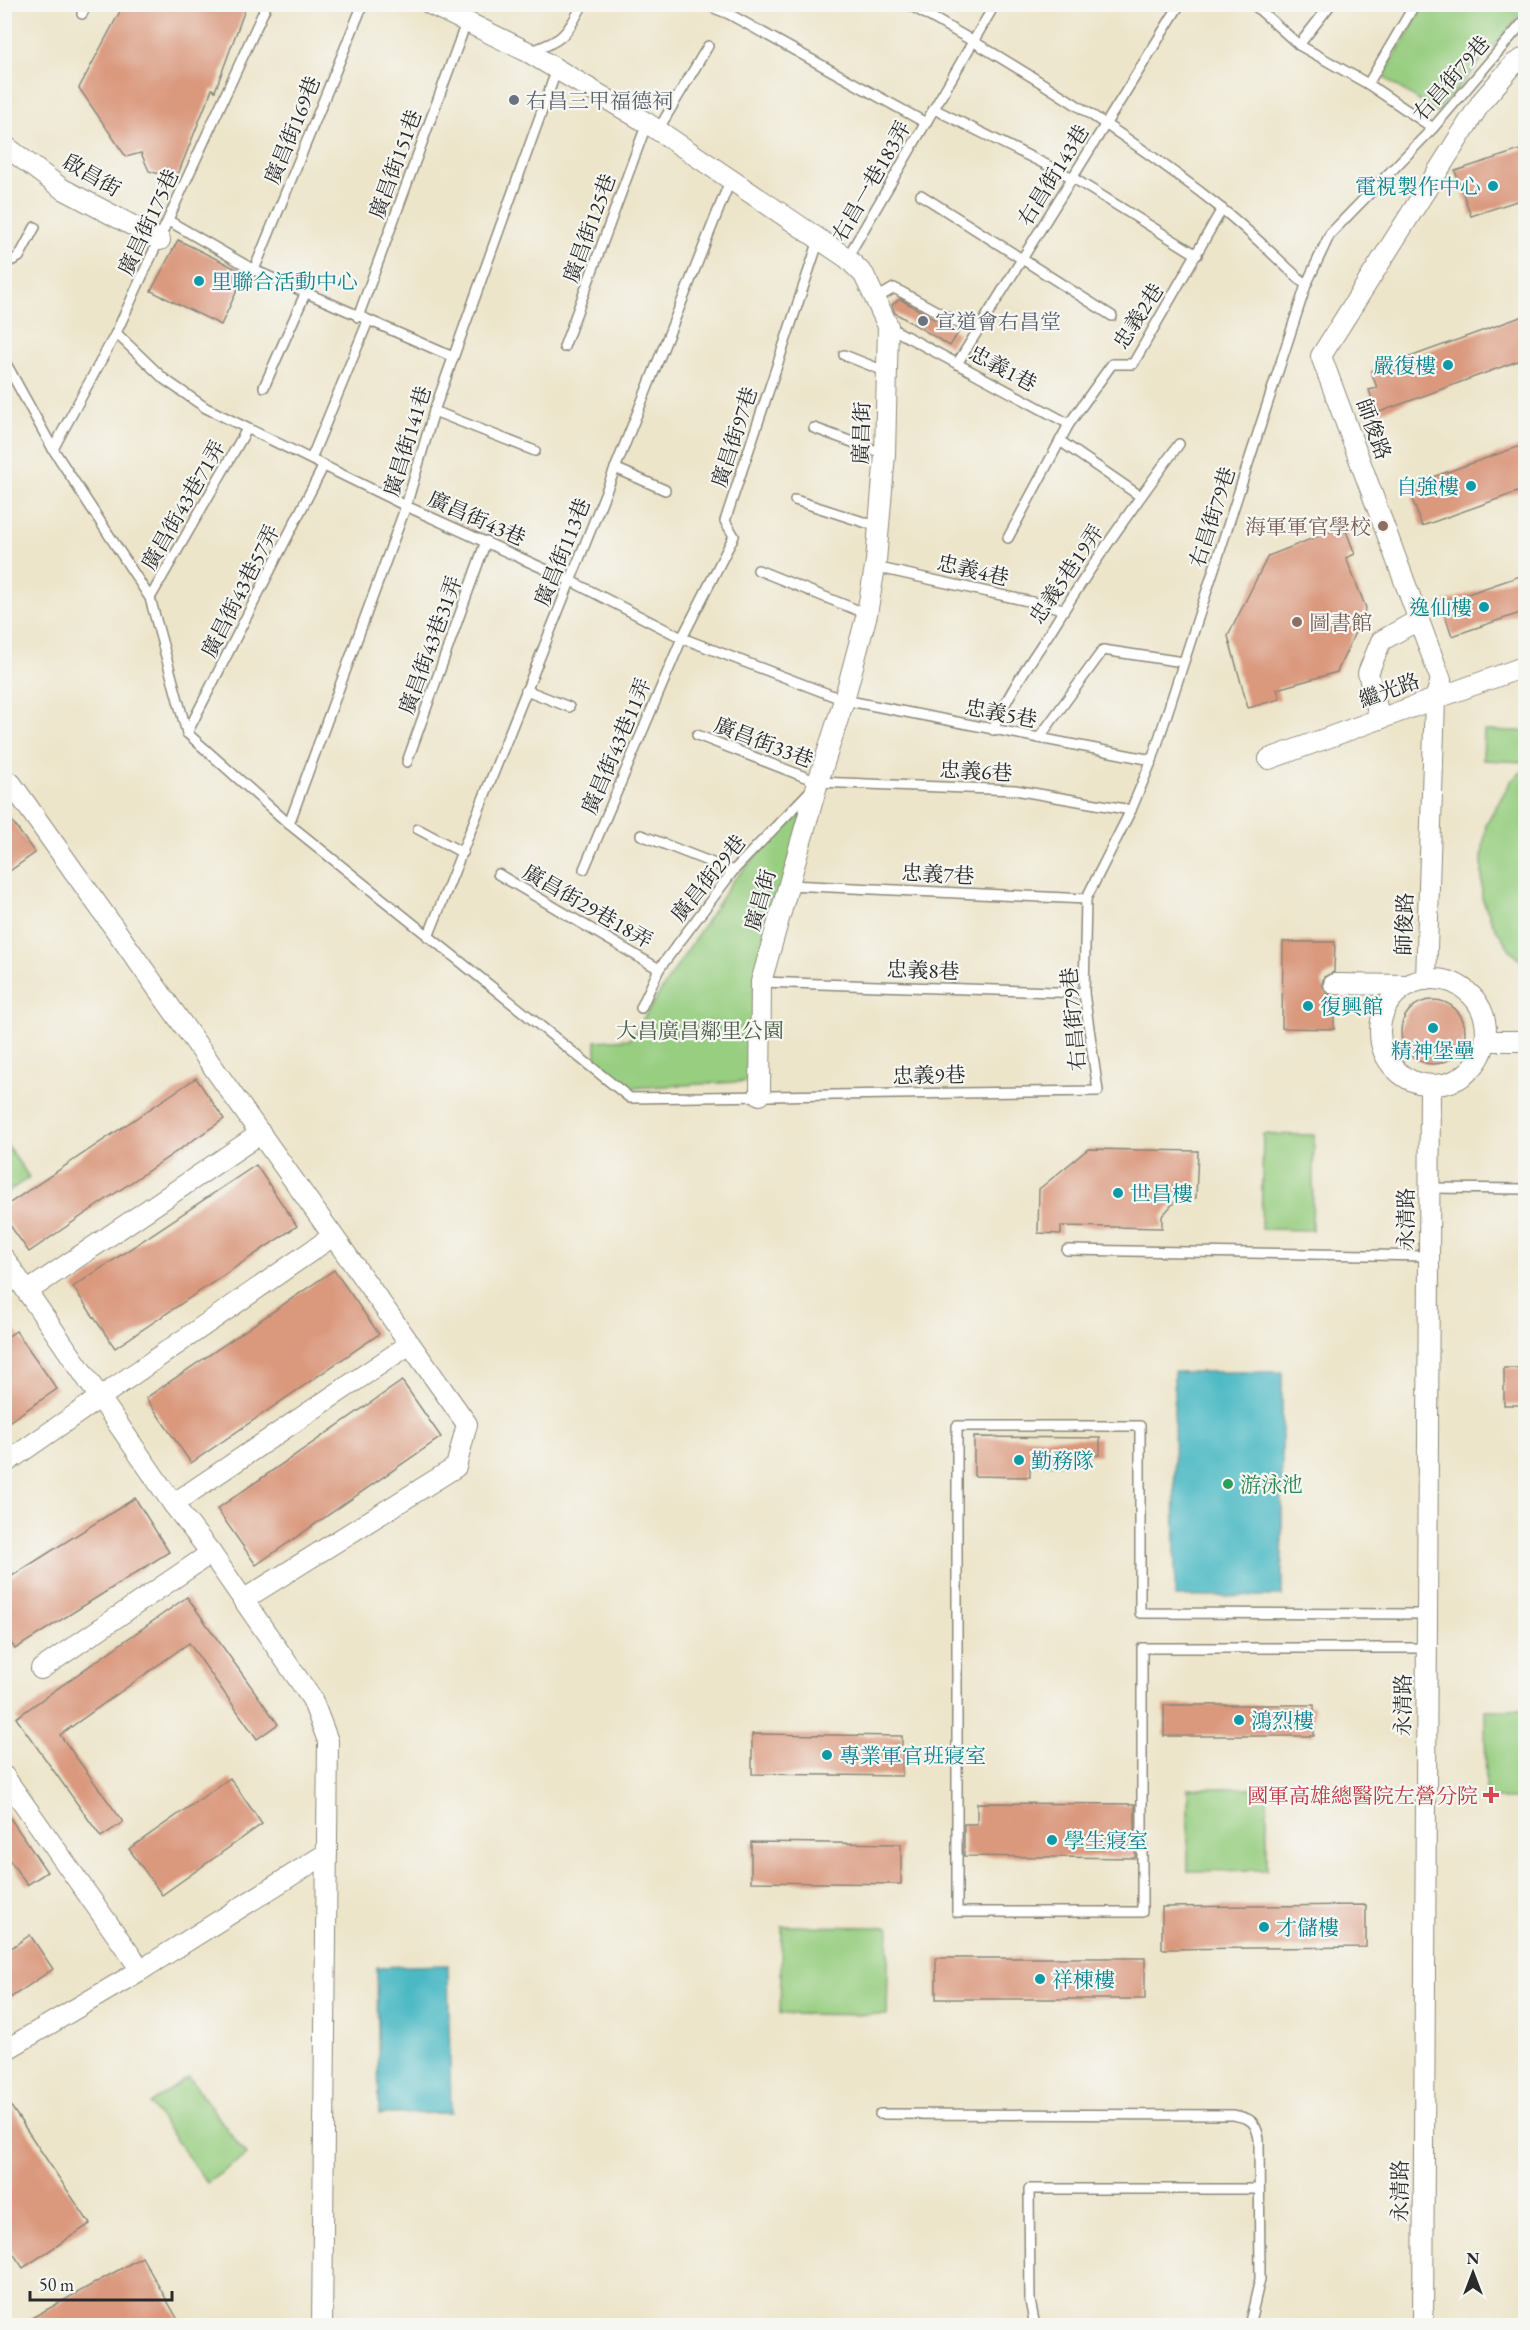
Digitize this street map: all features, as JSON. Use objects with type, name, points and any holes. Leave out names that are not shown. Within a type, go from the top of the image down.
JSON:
[{"type":"street","name":"廣昌街","points":[[430,4],[528,52],[652,126],[730,181],[847,258],[864,275],[877,298],[888,326],[885,454],[875,567],[867,614],[844,700],[761,982],[760,1095]]},
{"type":"street","name":"師俊路","points":[[1417,982],[1435,699],[1441,680],[1321,356],[1482,101],[1514,64],[1526,57]]},
{"type":"street","name":"啟昌街","points":[[4,145],[61,188],[160,240]]},
{"type":"street","points":[[1380,719],[1368,673],[1381,641],[1418,620]]},
{"type":"street","name":"繼光路","points":[[1269,759],[1526,666]]},
{"type":"street","points":[[4,787],[10,783],[467,1424],[456,1467],[243,1600]]},
{"type":"street","points":[[1334,984],[1442,980],[1458,985],[1471,995],[1483,1016],[1486,1041],[1481,1055],[1472,1068],[1460,1078],[1445,1084],[1430,1085],[1413,1082],[1398,1072],[1387,1059],[1381,1043],[1380,1025],[1385,1009],[1395,995],[1417,982]]},
{"type":"street","points":[[1486,1041],[1526,1041]]},
{"type":"street","name":"永清路","points":[[1423,2325],[1430,1085]]},
{"type":"street","points":[[28,1291],[261,1133]]},
{"type":"street","points":[[4,1464],[333,1236]]},
{"type":"street","points":[[4,1257],[102,1396],[173,1504],[312,1699],[328,1741],[322,2325]]},
{"type":"street","points":[[173,1504],[411,1344]]},
{"type":"street","points":[[41,1669],[210,1553]]},
{"type":"street","points":[[4,1776],[141,1970]]},
{"type":"street","points":[[4,2051],[141,1970],[327,1853]]},
{"type":"lane","points":[[82,14],[87,4]]},
{"type":"lane","name":"廣昌街175巷","points":[[53,450],[116,333],[267,4]]},
{"type":"lane","name":"廣昌街169巷","points":[[254,270],[363,4]]},
{"type":"lane","points":[[528,52],[548,45],[568,31],[583,4]]},
{"type":"lane","name":"右昌一巷183弄","points":[[704,4],[729,14],[926,123]]},
{"type":"lane","points":[[908,4],[974,41],[1107,124],[1222,209],[1306,285]]},
{"type":"lane","name":"右昌一巷183弄","points":[[847,258],[995,4]]},
{"type":"lane","name":"右昌街143巷","points":[[957,364],[1180,4]]},
{"type":"lane","points":[[1253,4],[1299,45],[1368,84],[1433,128]]},
{"type":"lane","points":[[1299,45],[1331,4]]},
{"type":"lane","points":[[1368,84],[1415,4]]},
{"type":"lane","name":"右昌街79巷","points":[[1098,1091],[1084,993],[1086,899],[1131,810],[1152,760],[1306,285],[1330,234],[1433,128],[1526,19]]},
{"type":"lane","name":"廣昌街151巷","points":[[358,317],[466,22]]},
{"type":"lane","name":"廣昌街125巷","points":[[564,347],[652,126],[708,46]]},
{"type":"lane","name":"廣昌街141巷","points":[[289,824],[406,506],[434,411],[557,69]]},
{"type":"lane","points":[[934,109],[1073,178],[1197,255]]},
{"type":"lane","name":"廣昌街113巷","points":[[428,937],[730,181]]},
{"type":"lane","points":[[921,195],[1112,316]]},
{"type":"lane","name":"忠義2巷","points":[[1069,424],[1112,364],[1133,364],[1222,209]]},
{"type":"lane","points":[[169,221],[254,270],[453,357]]},
{"type":"lane","points":[[4,264],[19,257],[34,227]]},
{"type":"lane","name":"廣昌街97巷","points":[[682,638],[734,536],[725,521],[819,240]]},
{"type":"lane","name":"忠義1巷","points":[[877,298],[894,288],[960,324]]},
{"type":"lane","points":[[264,387],[305,294]]},
{"type":"lane","points":[[311,459],[368,321]]},
{"type":"lane","name":"忠義1巷","points":[[888,326],[1069,424]]},
{"type":"lane","name":"廣昌街43巷","points":[[116,333],[164,379],[206,408],[247,429],[406,506],[571,581],[682,638],[844,700]]},
{"type":"lane","points":[[844,355],[887,372]]},
{"type":"lane","points":[[4,360],[53,450],[150,598],[187,733]]},
{"type":"lane","points":[[434,411],[535,451]]},
{"type":"lane","points":[[1008,538],[1069,424]]},
{"type":"lane","points":[[814,428],[885,454]]},
{"type":"lane","name":"廣昌街43巷71弄","points":[[150,598],[247,429]]},
{"type":"lane","points":[[1060,441],[1140,496]]},
{"type":"lane","name":"忠義5巷19弄","points":[[993,730],[1003,706],[1064,609],[1140,496],[1179,444]]},
{"type":"lane","name":"廣昌街43巷57弄","points":[[187,733],[324,465]]},
{"type":"lane","points":[[615,468],[665,490]]},
{"type":"lane","points":[[795,500],[879,527]]},
{"type":"lane","name":"廣昌街43巷31弄","points":[[407,762],[486,541]]},
{"type":"lane","name":"忠義4巷","points":[[875,567],[1064,609]]},
{"type":"lane","points":[[758,570],[867,614]]},
{"type":"lane","name":"廣昌街43巷11弄","points":[[584,869],[682,638]]},
{"type":"lane","points":[[1040,738],[1103,650],[1184,662]]},
{"type":"lane","points":[[526,690],[569,707]]},
{"type":"lane","name":"忠義5巷","points":[[844,700],[1152,760]]},
{"type":"lane","name":"忠義9巷","points":[[187,733],[289,824],[630,1098],[1098,1091]]},
{"type":"lane","name":"廣昌街33巷","points":[[697,735],[818,782]]},
{"type":"lane","name":"忠義6巷","points":[[818,782],[1015,790],[1131,810]]},
{"type":"lane","name":"廣昌街29巷","points":[[641,1008],[659,969],[733,872],[818,782]]},
{"type":"lane","points":[[418,829],[463,854]]},
{"type":"lane","points":[[641,835],[733,872]]},
{"type":"lane","name":"廣昌街29巷18弄","points":[[498,874],[659,969]]},
{"type":"lane","name":"忠義7巷","points":[[789,885],[1086,899]]},
{"type":"lane","name":"忠義8巷","points":[[761,982],[1084,993]]},
{"type":"lane","points":[[1429,1188],[1526,1189]]},
{"type":"lane","points":[[1067,1250],[1429,1256]]},
{"type":"lane","points":[[1426,1614],[1140,1613],[1140,1426],[957,1426],[957,1912],[1142,1912],[1142,1648],[1426,1648]]},
{"type":"lane","points":[[880,2114],[1233,2115],[1248,2118],[1257,2127],[1260,2279],[1249,2325]]},
{"type":"lane","points":[[1035,2325],[1030,2301],[1029,2189],[1259,2189]]},
{"type":"green space","points":[[1425,5],[1525,5],[1523,12],[1437,113],[1382,76]]},
{"type":"green space","points":[[1484,731],[1525,731],[1525,762],[1483,760]]},
{"type":"green space","points":[[1525,769],[1525,965],[1511,951],[1493,924],[1482,898],[1482,858],[1486,824],[1511,781]]},
{"type":"green space","name":"大昌廣昌鄰里公園","points":[[806,804],[755,981],[754,1081],[632,1088],[596,1061],[596,1041],[630,1039],[731,883]]},
{"type":"green space","points":[[1263,1134],[1314,1135],[1312,1230],[1261,1229]]},
{"type":"green space","points":[[5,1142],[29,1177],[4,1194]]},
{"type":"green space","points":[[1485,1710],[1525,1710],[1525,1799],[1486,1799]]},
{"type":"green space","points":[[1188,1788],[1267,1788],[1267,1870],[1188,1871]]},
{"type":"green space","points":[[782,1926],[889,1927],[887,2015],[780,2014]]},
{"type":"green space","points":[[189,2077],[246,2155],[207,2183],[150,2104]]},
{"type":"water","name":"游泳池","points":[[1174,1372],[1282,1372],[1282,1596],[1175,1597]]},
{"type":"water","points":[[448,1965],[451,2113],[379,2114],[377,1967]]},
{"type":"building","points":[[124,4],[247,4],[215,91],[212,89],[176,179],[149,171],[141,153],[126,157],[79,88]]},
{"type":"building","name":"電視製作中心","points":[[1526,148],[1526,198],[1471,216],[1455,171]]},
{"type":"building","name":"里聯合活動中心","points":[[178,240],[245,273],[221,325],[151,291]]},
{"type":"building","name":"宣道會右昌堂","points":[[900,299],[958,333],[950,346],[895,313],[892,305]]},
{"type":"building","name":"嚴復樓","points":[[1526,315],[1526,358],[1377,413],[1369,390],[1377,388],[1371,371]]},
{"type":"building","name":"自強樓","points":[[1526,444],[1526,489],[1422,526],[1412,499],[1421,496],[1416,483]]},
{"type":"building","name":"圖書館","points":[[1344,526],[1355,554],[1346,558],[1366,608],[1337,672],[1277,689],[1280,699],[1248,708],[1228,636],[1268,556]]},
{"type":"building","name":"逸仙樓","points":[[1526,574],[1526,611],[1452,636],[1441,603]]},
{"type":"building","points":[[4,810],[35,853],[4,875]]},
{"type":"building","name":"復興館","points":[[1283,942],[1335,942],[1334,972],[1324,977],[1322,984],[1327,994],[1334,996],[1334,1029],[1282,1028]]},
{"type":"building","name":"精神堡壘","points":[[1433,1000],[1451,1005],[1456,1009],[1460,1014],[1465,1032],[1460,1050],[1456,1055],[1451,1059],[1433,1064],[1415,1059],[1410,1055],[1406,1050],[1401,1032],[1406,1014],[1410,1009],[1415,1005]]},
{"type":"building","points":[[196,1078],[224,1119],[29,1252],[4,1217],[4,1207]]},
{"type":"building","name":"世昌樓","points":[[1088,1149],[1198,1151],[1196,1198],[1179,1197],[1162,1216],[1162,1228],[1061,1226],[1061,1234],[1038,1233],[1039,1189]]},
{"type":"building","points":[[256,1165],[297,1226],[115,1348],[73,1287]]},
{"type":"building","points":[[334,1270],[379,1334],[191,1463],[146,1398]]},
{"type":"building","points":[[16,1331],[57,1389],[4,1425],[4,1339]]},
{"type":"building","points":[[1504,1368],[1526,1368],[1526,1405],[1504,1405]]},
{"type":"building","points":[[402,1381],[441,1437],[256,1565],[217,1509]]},
{"type":"building","name":"勤務隊","points":[[974,1437],[1100,1438],[1100,1455],[1064,1455],[1064,1465],[1030,1465],[1030,1477],[974,1476]]},
{"type":"building","points":[[135,1498],[169,1552],[15,1649],[4,1633],[4,1581]]},
{"type":"building","points":[[187,1597],[278,1724],[257,1739],[189,1643],[60,1735],[123,1822],[101,1837],[16,1718]]},
{"type":"building","name":"鴻烈樓","points":[[1164,1705],[1314,1705],[1314,1736],[1164,1736]]},
{"type":"building","name":"專業軍官班寢室","points":[[752,1734],[902,1736],[902,1776],[752,1774]]},
{"type":"building","points":[[230,1778],[262,1824],[162,1895],[129,1849]]},
{"type":"building","name":"學生寢室","points":[[977,1803],[1135,1804],[1135,1858],[964,1856],[964,1824],[977,1824]]},
{"type":"building","points":[[4,1809],[47,1872],[27,1885],[4,1852]]},
{"type":"building","points":[[751,1842],[901,1844],[901,1884],[751,1882]]},
{"type":"building","name":"才儲樓","points":[[1366,1905],[1366,1947],[1162,1949],[1162,1907]]},
{"type":"building","points":[[30,1935],[53,1969],[4,2002],[4,1953]]},
{"type":"building","name":"祥棟樓","points":[[936,1958],[1145,1958],[1145,1999],[936,1999]]},
{"type":"building","points":[[4,2096],[90,2224],[23,2268],[4,2240]]},
{"type":"building","points":[[142,2257],[181,2325],[19,2325]]},
{"type":"place","name":"右昌三甲福德祠","points":[[514,100]]},
{"type":"place","name":"電視製作中心","points":[[1493,186]]},
{"type":"place","name":"里聯合活動中心","points":[[199,281]]},
{"type":"place","name":"宣道會右昌堂","points":[[923,321]]},
{"type":"place","name":"嚴復樓","points":[[1448,365]]},
{"type":"place","name":"自強樓","points":[[1471,486]]},
{"type":"place","name":"海軍軍官學校","points":[[1383,526]]},
{"type":"place","name":"逸仙樓","points":[[1484,607]]},
{"type":"place","name":"圖書館","points":[[1297,622]]},
{"type":"place","name":"復興館","points":[[1308,1006]]},
{"type":"place","name":"精神堡壘","points":[[1433,1028]]},
{"type":"place","name":"世昌樓","points":[[1118,1193]]},
{"type":"place","name":"勤務隊","points":[[1019,1460]]},
{"type":"place","name":"游泳池","points":[[1228,1484]]},
{"type":"place","name":"鴻烈樓","points":[[1239,1720]]},
{"type":"place","name":"專業軍官班寢室","points":[[827,1755]]},
{"type":"place","name":"國軍高雄總醫院左營分院","points":[[1491,1795]]},
{"type":"place","name":"學生寢室","points":[[1052,1840]]},
{"type":"place","name":"才儲樓","points":[[1264,1927]]},
{"type":"place","name":"祥棟樓","points":[[1040,1979]]}]
